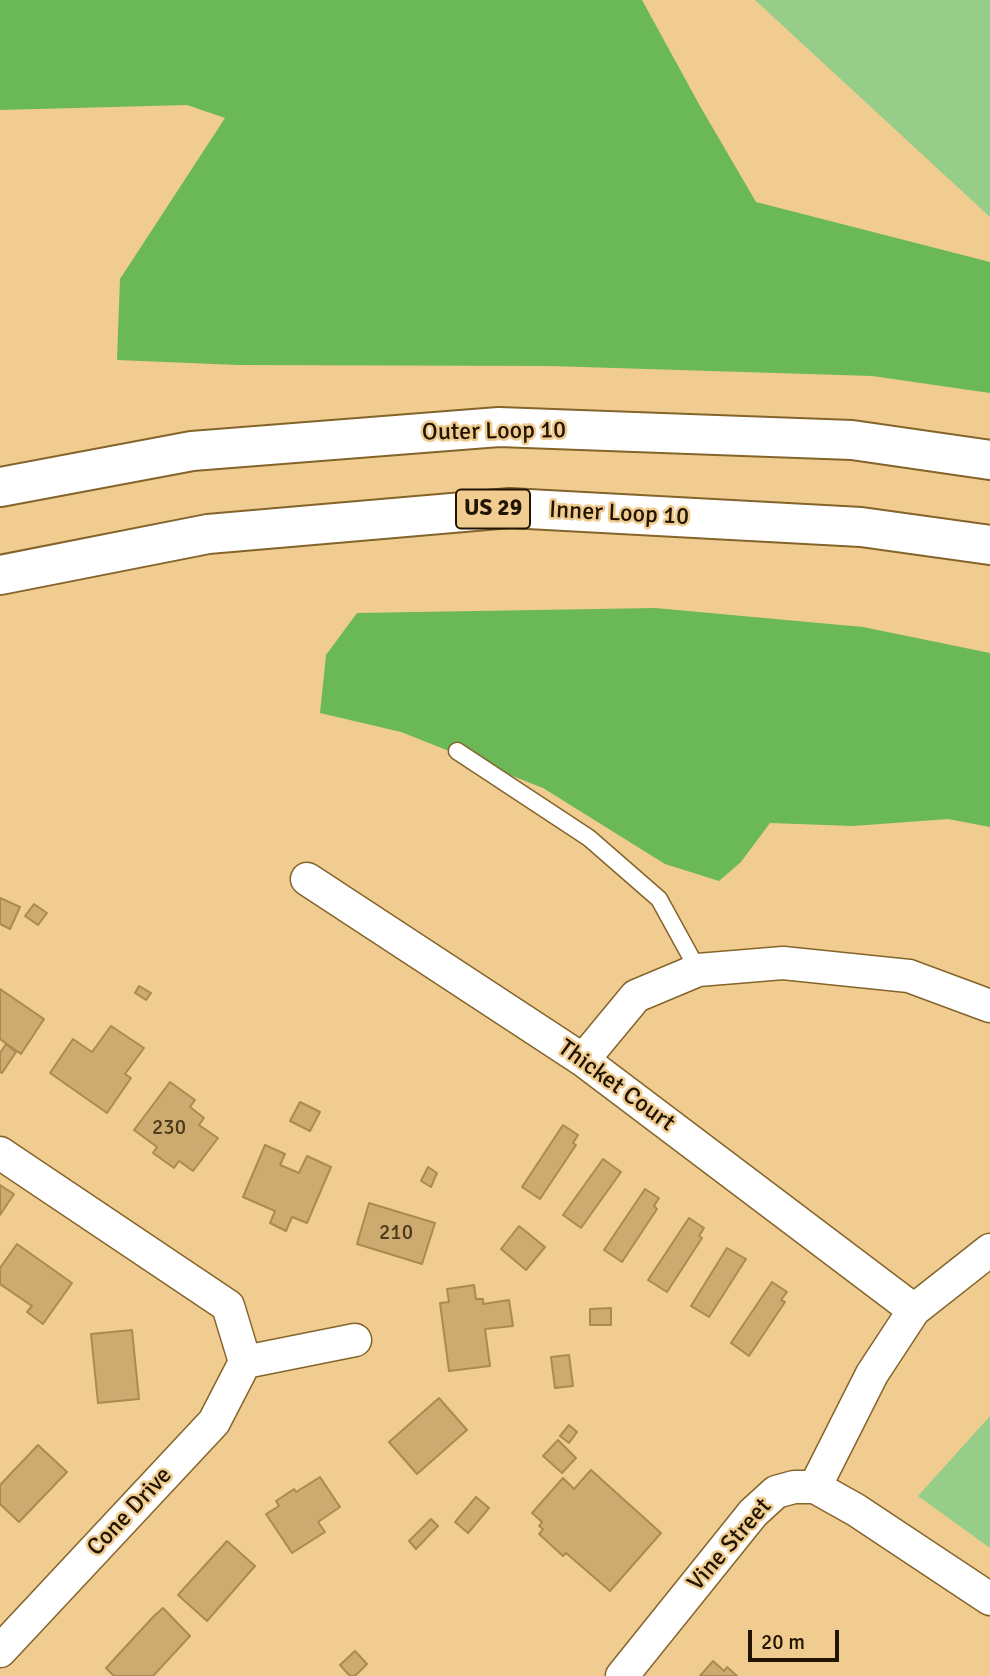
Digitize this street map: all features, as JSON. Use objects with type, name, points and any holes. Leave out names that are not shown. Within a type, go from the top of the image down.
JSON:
[{"type":"highway","name":"Outer Loop 10","points":[[0,487],[192,451],[499,428],[852,440],[990,460]]},
{"type":"highway","name":"Inner Loop 10","points":[[0,575],[208,534],[510,508],[861,527],[990,545]]},
{"type":"street","name":"Thicket Court","points":[[307,879],[583,1060],[914,1310]]},
{"type":"street","points":[[583,1060],[636,996],[698,970],[783,963],[909,976],[990,1006]]},
{"type":"street","points":[[0,1153],[228,1306],[245,1362],[355,1340]]},
{"type":"street","points":[[990,1251],[914,1310],[872,1374],[815,1488],[856,1510],[990,1599]]},
{"type":"street","name":"Cone Drive","points":[[0,1651],[214,1422],[245,1362]]},
{"type":"street","name":"Vine Street","points":[[622,1676],[754,1513],[776,1492],[794,1488],[815,1488]]},
{"type":"lane","points":[[457,751],[589,838],[659,899],[698,970]]},
{"type":"green space","points":[[0,0],[642,0],[756,202],[990,262],[990,393],[872,376],[550,366],[238,365],[117,360],[120,279],[225,118],[187,105],[0,110]]},
{"type":"green space","points":[[755,0],[990,0],[990,217]]},
{"type":"green space","points":[[655,608],[863,627],[990,653],[990,827],[948,819],[853,826],[770,823],[741,862],[719,881],[665,864],[543,788],[401,732],[320,713],[326,655],[357,613]]},
{"type":"green space","points":[[990,1416],[990,1548],[918,1496]]},
{"type":"building","points":[[0,898],[20,907],[10,929],[0,924]]},
{"type":"building","points":[[34,904],[47,913],[38,925],[25,916]]},
{"type":"building","points":[[139,986],[151,993],[146,1000],[135,993]]},
{"type":"building","points":[[0,989],[44,1019],[21,1054],[0,1039]]},
{"type":"building","points":[[111,1026],[144,1048],[125,1074],[131,1078],[107,1113],[50,1073],[73,1039],[92,1052]]},
{"type":"building","points":[[6,1044],[16,1052],[2,1073],[0,1053]]},
{"type":"building","points":[[170,1082],[195,1100],[190,1107],[204,1118],[199,1125],[218,1138],[193,1171],[179,1161],[174,1168],[153,1153],[157,1147],[134,1130]]},
{"type":"building","points":[[300,1102],[320,1112],[310,1131],[290,1121]]},
{"type":"building","points":[[563,1125],[578,1135],[573,1143],[576,1145],[540,1199],[522,1187]]},
{"type":"building","points":[[265,1145],[285,1154],[280,1165],[299,1173],[307,1156],[331,1167],[307,1223],[292,1217],[286,1231],[270,1223],[275,1211],[243,1197]]},
{"type":"building","points":[[603,1159],[621,1172],[581,1228],[563,1215]]},
{"type":"building","points":[[428,1167],[437,1173],[431,1187],[421,1181]]},
{"type":"building","points":[[0,1185],[14,1194],[0,1215]]},
{"type":"building","points":[[645,1189],[659,1198],[654,1206],[657,1209],[622,1262],[604,1250]]},
{"type":"building","points":[[369,1203],[435,1223],[422,1264],[357,1244]]},
{"type":"building","points":[[689,1218],[704,1228],[699,1236],[702,1238],[667,1292],[648,1280]]},
{"type":"building","points":[[519,1226],[545,1247],[526,1270],[501,1249]]},
{"type":"building","points":[[17,1244],[72,1283],[43,1324],[27,1312],[32,1306],[0,1284],[0,1268]]},
{"type":"building","points":[[727,1248],[746,1259],[709,1317],[691,1306]]},
{"type":"building","points":[[772,1282],[787,1292],[781,1300],[785,1302],[749,1356],[731,1343]]},
{"type":"building","points":[[474,1285],[476,1299],[483,1299],[483,1304],[509,1300],[513,1326],[485,1329],[490,1366],[449,1371],[440,1303],[449,1302],[447,1289]]},
{"type":"building","points":[[611,1308],[611,1325],[590,1325],[590,1309]]},
{"type":"building","points":[[132,1330],[139,1399],[98,1403],[91,1334]]},
{"type":"building","points":[[569,1355],[573,1386],[555,1388],[551,1357]]},
{"type":"building","points":[[439,1398],[467,1430],[417,1474],[389,1442]]},
{"type":"building","points":[[569,1425],[577,1432],[569,1443],[560,1436]]},
{"type":"building","points":[[558,1440],[576,1458],[562,1473],[543,1456]]},
{"type":"building","points":[[38,1445],[67,1472],[19,1522],[0,1504],[0,1485]]},
{"type":"building","points":[[591,1470],[661,1533],[610,1591],[566,1553],[563,1556],[539,1534],[543,1529],[539,1526],[542,1522],[532,1513],[563,1478],[574,1489]]},
{"type":"building","points":[[320,1477],[340,1507],[318,1522],[325,1532],[292,1553],[266,1514],[279,1506],[276,1501]]},
{"type":"building","points":[[476,1497],[489,1508],[468,1533],[455,1522]]},
{"type":"building","points":[[431,1519],[438,1526],[416,1549],[409,1541]]},
{"type":"building","points":[[227,1541],[255,1566],[207,1621],[178,1595]]},
{"type":"building","points":[[163,1608],[190,1636],[153,1676],[114,1676],[106,1668]]},
{"type":"building","points":[[355,1651],[367,1664],[355,1676],[350,1676],[340,1665]]},
{"type":"building","points":[[713,1661],[724,1671],[727,1667],[737,1676],[700,1676]]}]
